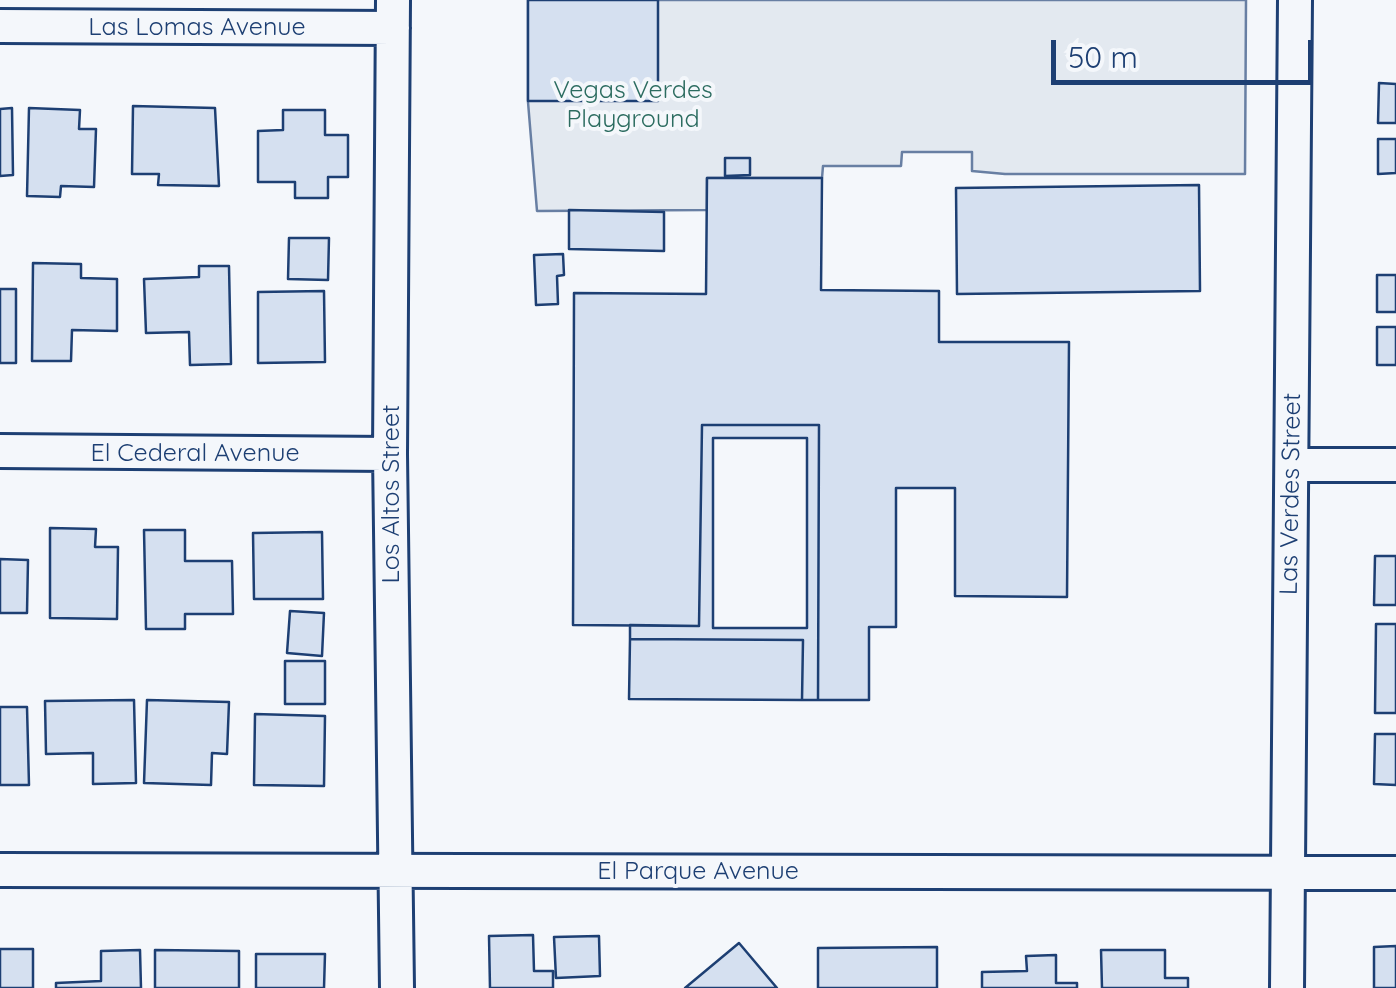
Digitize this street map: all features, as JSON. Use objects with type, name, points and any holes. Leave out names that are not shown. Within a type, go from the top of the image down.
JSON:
[{"type":"street","name":"Las Verdes Street","points":[[1287,988],[1295,0]]},
{"type":"street","name":"Las Lomas Avenue","points":[[0,26],[393,14]]},
{"type":"street","name":"Los Altos Street","points":[[393,14],[390,454],[397,988]]},
{"type":"street","name":"El Cederal Avenue","points":[[0,452],[390,454]]},
{"type":"street","points":[[1292,465],[1396,465]]},
{"type":"street","name":"El Parque Avenue","points":[[0,870],[1396,872]]},
{"type":"green space","name":"Vegas Verdes Playground","points":[[528,0],[1246,0],[1245,174],[1005,174],[972,171],[972,152],[902,152],[901,166],[823,166],[822,178],[707,178],[707,210],[537,211],[528,102]]},
{"type":"building","points":[[528,0],[658,0],[658,101],[528,101]]},
{"type":"building","points":[[1379,83],[1396,84],[1396,123],[1378,123]]},
{"type":"building","points":[[133,106],[215,108],[219,186],[158,185],[159,174],[132,174]]},
{"type":"building","points":[[12,108],[13,175],[0,176],[0,109]]},
{"type":"building","points":[[29,108],[80,110],[79,129],[96,129],[94,187],[61,186],[60,197],[27,196]]},
{"type":"building","points":[[283,110],[325,110],[325,135],[348,135],[348,177],[328,177],[328,198],[295,198],[295,182],[258,182],[258,131],[283,130]]},
{"type":"building","points":[[1378,139],[1396,139],[1396,173],[1378,174]]},
{"type":"building","points":[[725,158],[750,158],[750,175],[725,176]]},
{"type":"building","points":[[707,178],[822,178],[821,290],[939,291],[939,342],[1069,342],[1067,597],[955,596],[955,488],[896,488],[896,627],[869,627],[869,700],[818,700],[819,425],[702,425],[699,626],[573,625],[574,293],[706,294]]},
{"type":"building","points":[[1199,185],[1200,291],[957,294],[956,188]]},
{"type":"building","points":[[569,210],[664,212],[664,251],[569,249]]},
{"type":"building","points":[[289,238],[329,238],[328,280],[288,279]]},
{"type":"building","points":[[563,254],[564,275],[557,276],[558,304],[536,305],[534,255]]},
{"type":"building","points":[[33,263],[81,264],[81,278],[117,279],[117,331],[72,330],[71,361],[32,361]]},
{"type":"building","points":[[199,266],[229,266],[231,364],[190,365],[189,332],[146,333],[144,279],[199,277]]},
{"type":"building","points":[[1377,275],[1396,275],[1396,312],[1377,312]]},
{"type":"building","points":[[0,289],[16,289],[16,363],[0,363]]},
{"type":"building","points":[[324,291],[325,362],[258,363],[258,292]]},
{"type":"building","points":[[1377,327],[1396,327],[1396,365],[1377,365]]},
{"type":"building","points":[[702,425],[819,425],[818,700],[802,700],[803,640],[630,639],[630,625],[699,626]],"holes":[[[713,438],[807,438],[807,628],[713,628]]]},
{"type":"building","points":[[50,528],[96,529],[95,547],[118,547],[117,619],[50,618]]},
{"type":"building","points":[[144,530],[185,530],[185,561],[232,561],[233,614],[185,614],[185,629],[146,629]]},
{"type":"building","points":[[322,532],[323,599],[254,599],[253,533]]},
{"type":"building","points":[[1375,556],[1396,556],[1396,605],[1374,605]]},
{"type":"building","points":[[0,559],[28,560],[27,613],[0,613]]},
{"type":"building","points":[[290,611],[324,613],[322,656],[287,653]]},
{"type":"building","points":[[1376,624],[1396,624],[1396,713],[1375,713]]},
{"type":"building","points":[[630,639],[803,640],[802,700],[629,699]]},
{"type":"building","points":[[285,661],[325,661],[325,704],[285,704]]},
{"type":"building","points":[[134,700],[136,783],[93,784],[93,753],[46,754],[45,701]]},
{"type":"building","points":[[147,700],[229,702],[227,754],[212,753],[211,785],[144,783]]},
{"type":"building","points":[[0,707],[27,707],[29,785],[0,785]]},
{"type":"building","points":[[255,714],[325,716],[324,786],[254,785]]},
{"type":"building","points":[[1375,734],[1396,734],[1396,785],[1374,784]]},
{"type":"building","points":[[533,935],[534,971],[553,971],[553,988],[490,988],[489,936]]},
{"type":"building","points":[[599,936],[600,976],[556,978],[554,937]]},
{"type":"building","points":[[739,943],[777,988],[685,988]]},
{"type":"building","points":[[1396,946],[1396,988],[1374,988],[1374,947]]},
{"type":"building","points":[[937,947],[937,988],[818,988],[818,948]]},
{"type":"building","points":[[0,949],[33,949],[33,988],[0,988]]},
{"type":"building","points":[[140,950],[141,988],[56,988],[56,983],[101,981],[101,951]]},
{"type":"building","points":[[155,950],[239,951],[239,988],[155,988]]},
{"type":"building","points":[[1101,950],[1165,950],[1165,978],[1188,978],[1188,988],[1102,988]]},
{"type":"building","points":[[256,954],[325,954],[324,988],[256,988]]},
{"type":"building","points":[[1056,955],[1056,983],[1077,983],[1077,988],[982,988],[982,972],[1027,971],[1026,956]]}]
